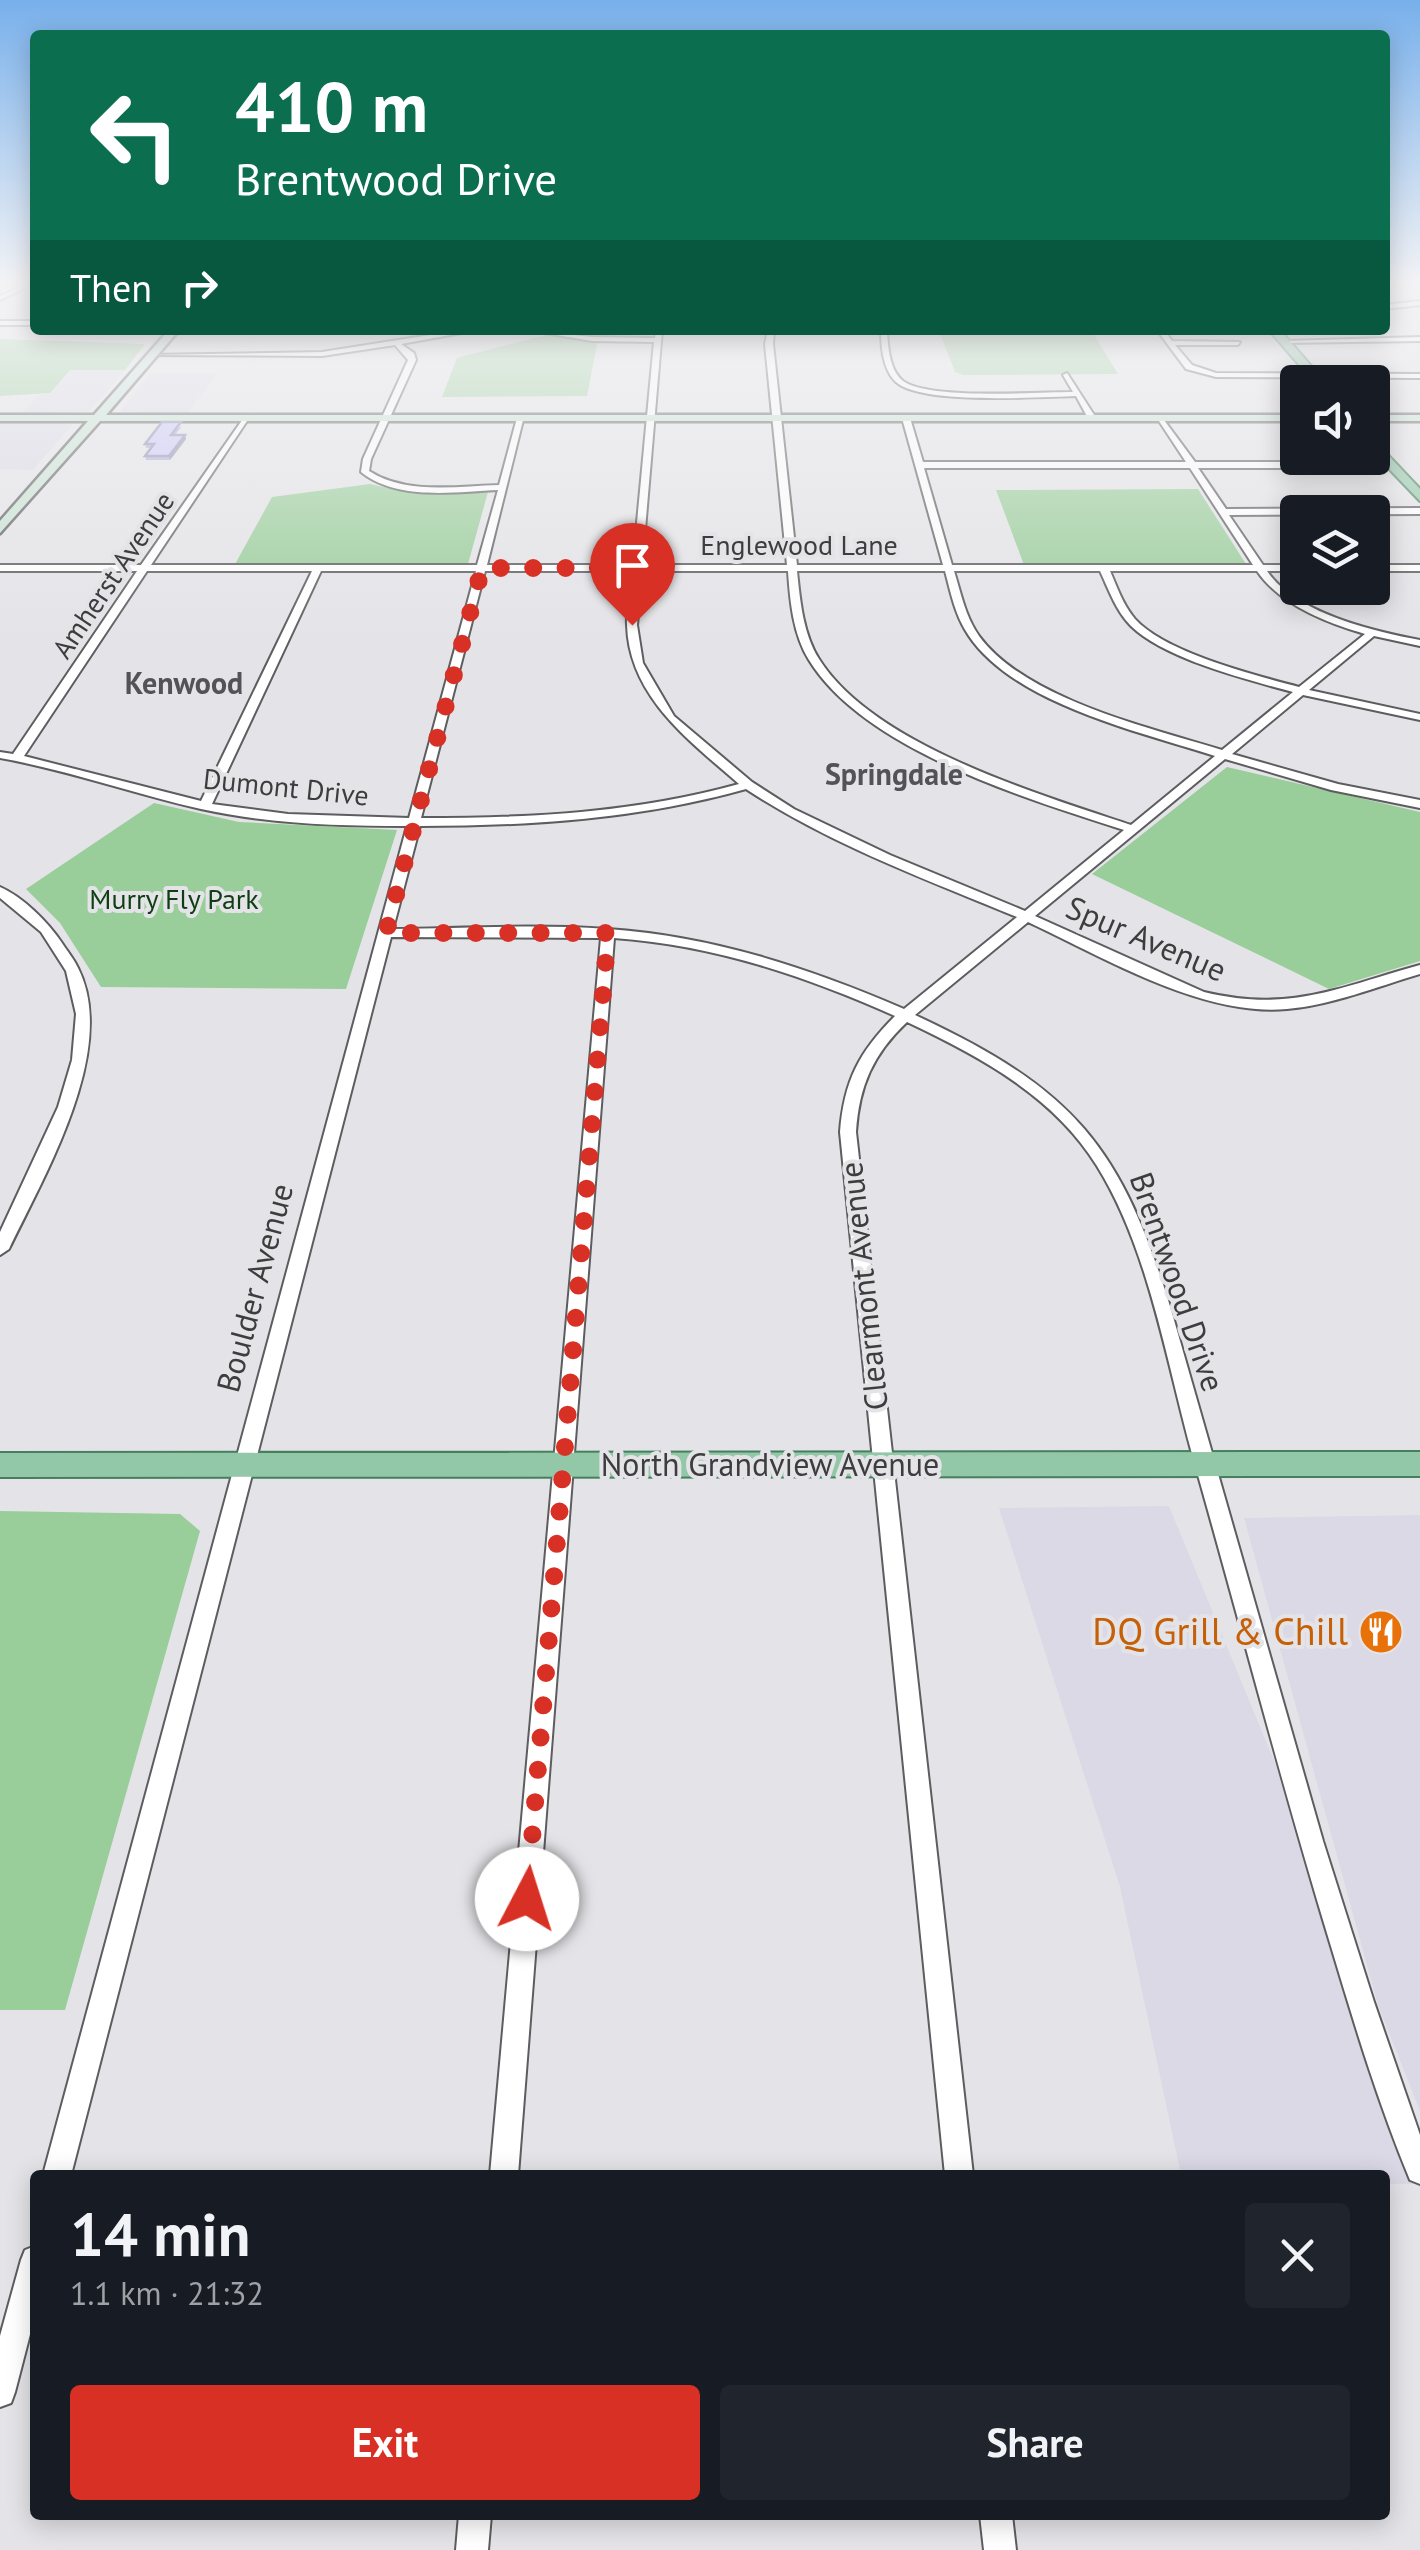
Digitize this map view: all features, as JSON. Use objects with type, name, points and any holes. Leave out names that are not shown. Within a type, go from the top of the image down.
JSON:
[{"type":"main road","points":[[0,530],[108,405]]},
{"type":"main road","points":[[0,418],[1280,418]]},
{"type":"main road","points":[[1390,418],[1420,418]]},
{"type":"main road","points":[[1392,464],[1420,496]]},
{"type":"main road","name":"North Grandview Avenue","points":[[0,1465],[1420,1464]]},
{"type":"street","points":[[392,405],[367,458],[364,468],[368,476],[402,486],[503,488]]},
{"type":"street","name":"Spur Avenue","points":[[650,405],[636,568],[634,648],[648,685],[670,718],[748,785],[830,833],[1025,916],[1165,982],[1244,1007],[1300,1005],[1420,969]]},
{"type":"street","points":[[776,405],[793,568],[806,643],[823,674],[852,701],[905,737],[970,769],[1132,829]]},
{"type":"street","points":[[1084,405],[1092,418]]},
{"type":"street","name":"Amherst Avenue","points":[[18,757],[245,418]]},
{"type":"street","name":"Boulder Avenue","points":[[58,2170],[522,418]]},
{"type":"street","points":[[906,418],[967,626],[986,651],[1013,672],[1077,705],[1223,755],[1319,784],[1420,804]]},
{"type":"street","points":[[1161,418],[1261,568],[1287,597],[1313,613],[1420,644]]},
{"type":"street","points":[[920,465],[1392,464]]},
{"type":"street","points":[[1223,512],[1420,512]]},
{"type":"street","name":"Englewood Lane","points":[[0,568],[1280,568]]},
{"type":"street","points":[[205,806],[318,568]]},
{"type":"street","points":[[1104,568],[1129,618],[1156,640],[1205,661],[1372,709],[1420,717]]},
{"type":"street","points":[[1390,568],[1420,568]]},
{"type":"street","name":"Clearmont Avenue","points":[[958,2170],[848,1132],[849,1100],[859,1070],[876,1044],[906,1016],[1372,633]]},
{"type":"street","name":"Dumont Drive","points":[[0,754],[205,806],[346,823],[523,822],[611,815],[703,799],[748,785]]},
{"type":"street","points":[[0,890],[38,918],[66,951],[82,993],[84,1018],[83,1045],[66,1105],[0,1250]]},
{"type":"street","name":"Brentwood Drive","points":[[386,933],[608,933],[688,943],[760,960],[906,1016],[982,1054],[1057,1107],[1102,1158],[1129,1211],[1205,1464],[1319,1872],[1399,2119],[1420,2170]]},
{"type":"street","points":[[504,2170],[608,933]]},
{"type":"street","points":[[0,2392],[30,2279]]},
{"type":"street","points":[[472,2550],[475,2520]]},
{"type":"street","points":[[997,2520],[1000,2550]]},
{"type":"shaded area","points":[[30,405],[94,405],[89,411],[21,414]]},
{"type":"shaded area","points":[[126,405],[194,405],[187,414],[120,412]]},
{"type":"shaded area","points":[[0,423],[72,425],[33,470],[0,469]]},
{"type":"shaded area","points":[[1169,1506],[1320,1872],[1420,2171],[1420,2184],[1390,2184],[1390,2170],[1180,2170],[1120,1887],[999,1508]]},
{"type":"shaded area","points":[[1420,1515],[1420,2111],[1378,2005],[1244,1518]]},
{"type":"green space","points":[[370,484],[401,491],[488,492],[468,564],[234,566],[272,497]]},
{"type":"green space","points":[[1198,489],[1246,564],[1024,565],[996,490]]},
{"type":"green space","points":[[1227,767],[1420,812],[1420,961],[1329,989],[1092,874]]},
{"type":"green space","name":"Murry Fly Park","points":[[154,803],[239,822],[397,830],[346,989],[101,987],[60,923],[26,889]]},
{"type":"green space","points":[[0,1511],[180,1514],[200,1531],[65,2010],[0,2010]]},
{"type":"building","points":[[162,422],[181,422],[171,435],[185,435],[169,456],[145,456],[154,444],[145,444]]},
{"type":"place","name":"DQ Grill & Chill","points":[[1381,1632]]},
{"type":"district","name":"Kenwood","points":[[184,684]]},
{"type":"district","name":"Springdale","points":[[894,775]]},
{"type":"route","points":[[527,1899],[608,933],[386,933],[482,568],[636,568],[632,625]]}]
